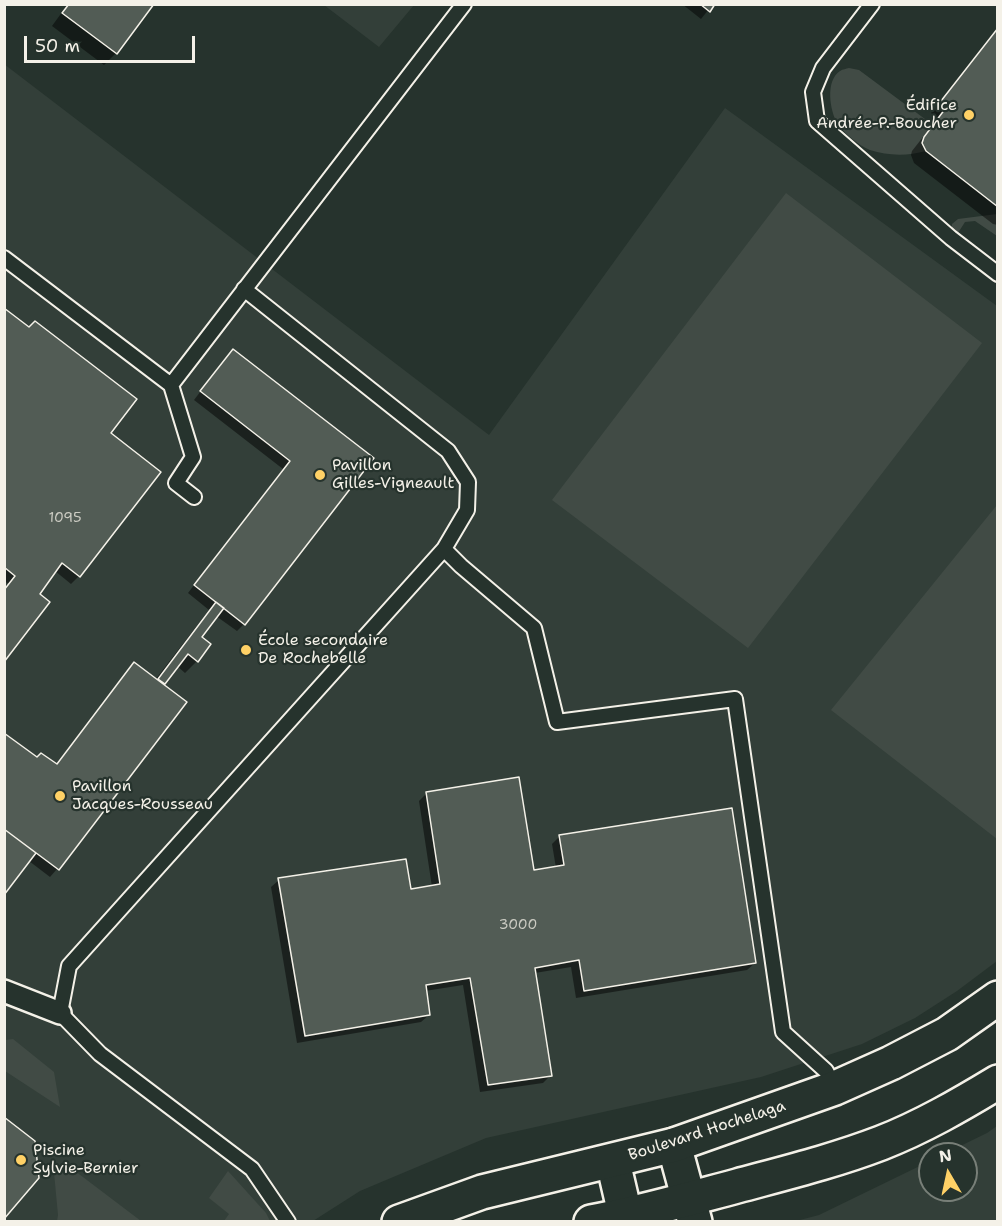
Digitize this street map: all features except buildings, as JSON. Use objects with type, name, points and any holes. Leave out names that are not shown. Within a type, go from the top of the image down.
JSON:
[{"type":"main road","name":"Boulevard Hochelaga","points":[[399,1221],[482,1192],[674,1145],[835,1088],[891,1063],[947,1034],[998,998]]},
{"type":"main road","points":[[591,1221],[626,1219],[692,1210],[808,1166],[882,1143],[952,1110],[998,1082]]},
{"type":"main road","points":[[674,1145],[692,1210]]},
{"type":"main road","points":[[613,1161],[626,1219]]},
{"type":"street","points":[[4,991],[60,1012]]},
{"type":"lane","points":[[171,385],[464,4]]},
{"type":"lane","points":[[872,4],[823,68],[813,92],[817,121],[951,238],[998,274]]},
{"type":"lane","points":[[4,258],[171,385],[193,457],[176,483],[194,497]]},
{"type":"lane","points":[[244,289],[448,451],[468,482],[467,510],[444,549],[69,966],[60,1012],[100,1054],[252,1169],[288,1221]]},
{"type":"lane","points":[[444,549],[534,628],[557,722],[735,699],[783,1032],[826,1071],[835,1088]]},
{"type":"shaded area","points":[[324,5],[414,5],[379,47]]},
{"type":"shaded area","name":"École secondaire De Rochebelle","points":[[4,64],[489,435],[725,108],[997,306],[997,961],[957,991],[915,1018],[862,1044],[761,1077],[486,1138],[360,1191],[313,1221],[5,1221]]},
{"type":"shaded area","points":[[849,68],[859,70],[933,125],[923,140],[926,151],[898,155],[877,152],[861,146],[844,131],[837,123],[832,111],[830,96],[835,76],[841,70]]},
{"type":"shaded area","points":[[786,193],[982,343],[748,648],[552,500]]},
{"type":"shaded area","points":[[997,214],[997,236],[975,221],[965,222],[956,236],[952,231],[952,224],[958,219]]},
{"type":"shaded area","points":[[997,505],[997,839],[831,710]]},
{"type":"shaded area","points":[[13,1039],[54,1072],[60,1107],[5,1071],[5,1040]]},
{"type":"shaded area","points":[[997,1126],[997,1221],[796,1221],[819,1215],[918,1167],[918,1202],[978,1202],[978,1142],[969,1142]]},
{"type":"shaded area","points":[[53,1162],[75,1171],[141,1221],[57,1221]]},
{"type":"shaded area","points":[[228,1171],[266,1213],[270,1221],[224,1221],[229,1214],[209,1198]]},
{"type":"place","name":"Édifice Andrée-P.-Boucher","points":[[969,115]]},
{"type":"place","name":"Pavillon Gilles-Vigneault","points":[[320,475]]},
{"type":"place","name":"École secondaire De Rochebelle","points":[[246,650]]},
{"type":"place","name":"Pavillon Jacques-Rousseau","points":[[60,796]]},
{"type":"place","name":"Piscine Sylvie-Bernier","points":[[21,1160]]}]
